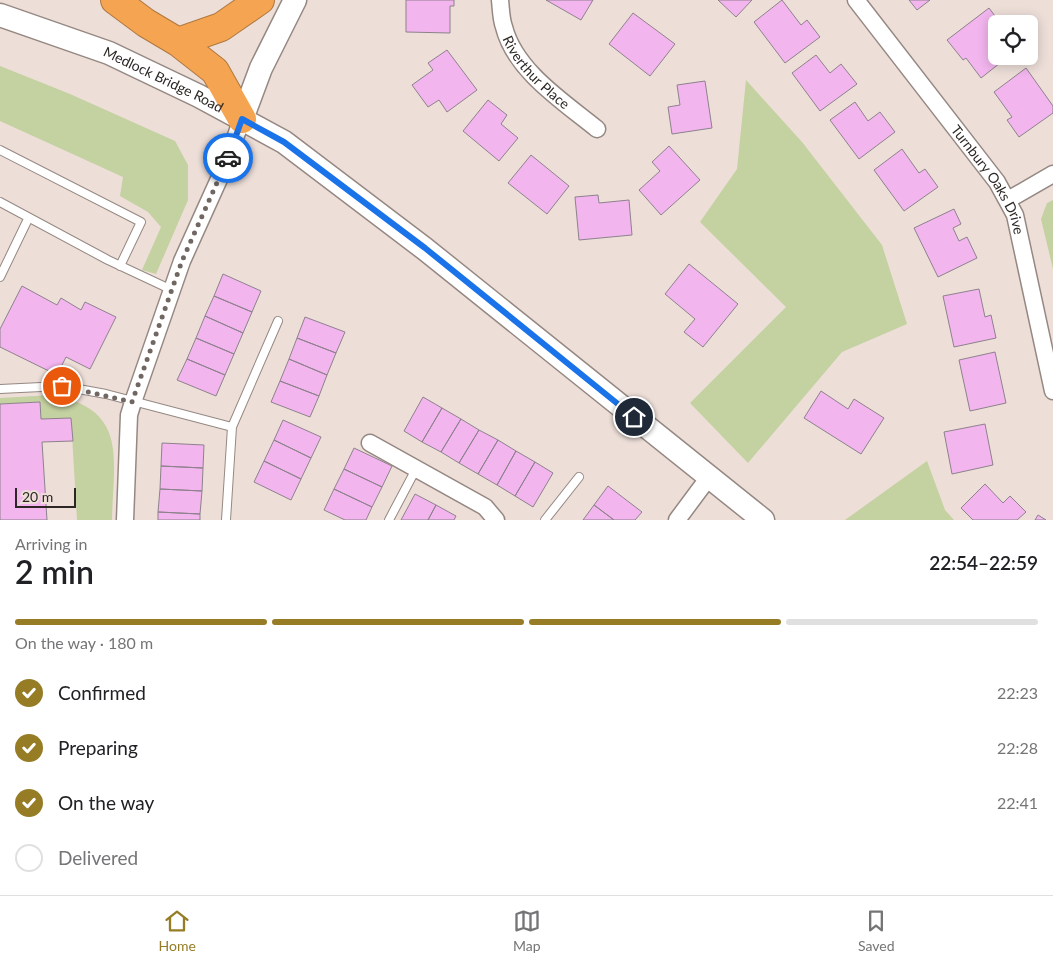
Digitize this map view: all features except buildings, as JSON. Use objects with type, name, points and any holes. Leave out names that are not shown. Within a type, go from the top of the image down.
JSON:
[{"type":"highway","points":[[115,0],[146,24],[178,42],[215,71],[242,119]]},
{"type":"highway","points":[[178,42],[221,27],[260,0]]},
{"type":"main road","points":[[242,119],[261,68],[295,0]]},
{"type":"main road","name":"Medlock Bridge Road","points":[[0,15],[109,54],[242,119],[284,142],[425,248],[763,520]]},
{"type":"street","name":"Riverthur Place","points":[[500,0],[504,28],[517,54],[533,75],[597,129]]},
{"type":"street","name":"Turnbury Oaks Drive","points":[[856,0],[998,182],[1008,200],[1015,214],[1053,391]]},
{"type":"street","points":[[125,520],[132,402],[172,290],[224,168],[242,119]]},
{"type":"street","points":[[1008,200],[1053,174]]},
{"type":"street","points":[[370,443],[485,507],[496,520]]},
{"type":"street","points":[[677,520],[709,477]]},
{"type":"lane","points":[[0,150],[141,222],[120,266]]},
{"type":"lane","points":[[0,202],[28,219],[172,290]]},
{"type":"lane","points":[[0,276],[28,219]]},
{"type":"lane","points":[[226,520],[232,427],[278,321]]},
{"type":"lane","points":[[0,389],[62,386],[232,427]]},
{"type":"lane","points":[[389,520],[416,469]]},
{"type":"lane","points":[[545,520],[579,477]]},
{"type":"green space","points":[[0,66],[70,94],[175,141],[188,165],[188,200],[156,274],[142,270],[161,227],[148,212],[120,196],[123,177],[0,121]]},
{"type":"green space","points":[[746,80],[802,142],[882,245],[907,324],[842,352],[748,463],[690,403],[786,307],[700,222],[737,169]]},
{"type":"green space","points":[[1053,200],[1053,269],[1041,219],[1047,203]]},
{"type":"green space","points":[[53,395],[77,402],[94,412],[105,425],[111,440],[114,458],[112,520],[77,520],[71,418],[41,419],[40,402],[0,404],[0,398]]},
{"type":"green space","points":[[927,461],[945,510],[954,520],[845,520]]},
{"type":"way so far","points":[[62,386],[106,394],[132,402],[182,261],[228,158]]},
{"type":"route","points":[[228,158],[242,119],[284,142],[425,248],[634,417]]}]
